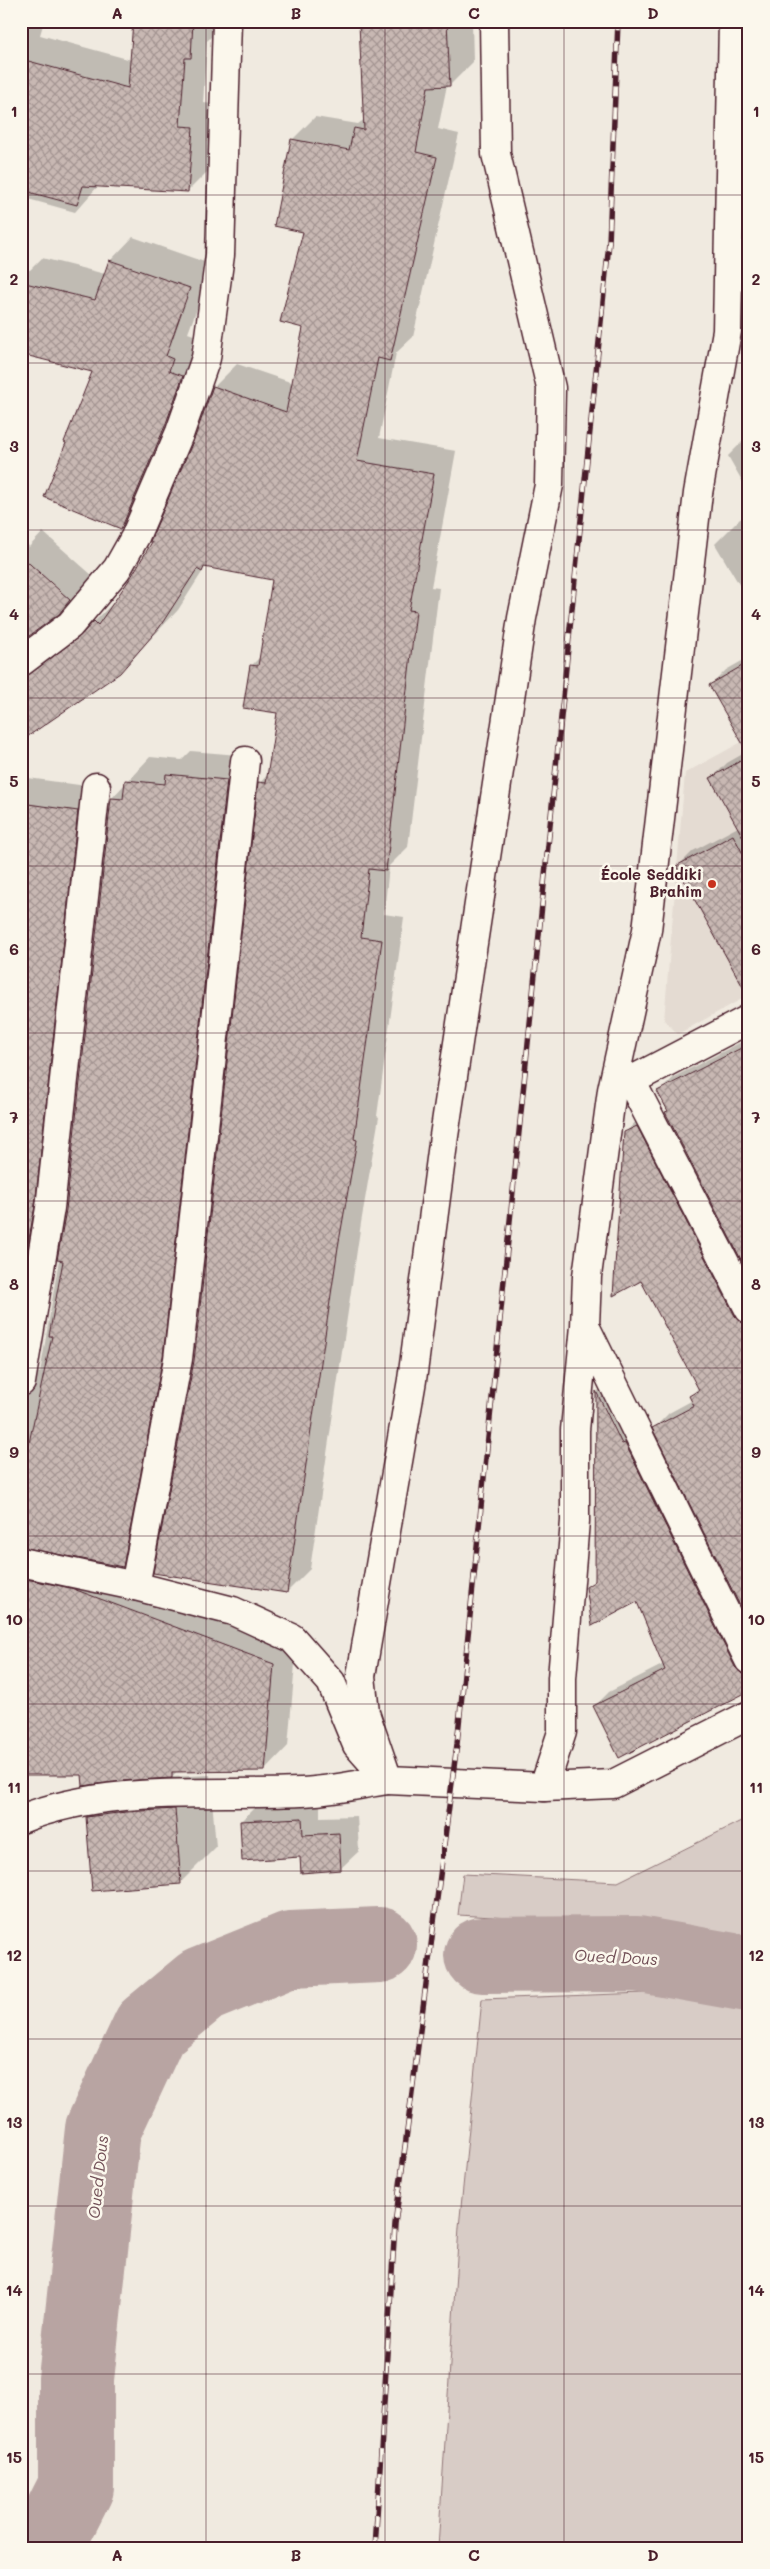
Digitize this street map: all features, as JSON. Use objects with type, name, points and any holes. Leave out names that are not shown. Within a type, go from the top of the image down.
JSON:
[{"type":"street","points":[[21,662],[70,624],[117,568],[135,537],[180,432],[206,358],[220,255],[227,21]]},
{"type":"street","points":[[388,1780],[364,1713],[361,1676],[412,1380],[444,1136],[522,618],[549,485],[551,388],[496,154],[494,21]]},
{"type":"street","points":[[544,1787],[562,1732],[562,1678],[575,1521],[575,1430],[585,1326],[586,1276],[647,930],[698,493],[727,330],[733,21]]},
{"type":"street","points":[[135,1586],[178,1359],[244,761]]},
{"type":"street","points":[[21,1382],[50,1208],[96,787]]},
{"type":"street","points":[[621,1086],[749,1019]]},
{"type":"street","points":[[621,1086],[749,1309]]},
{"type":"street","points":[[585,1326],[749,1660]]},
{"type":"street","points":[[21,1562],[135,1586],[232,1611],[292,1638],[330,1682],[357,1745],[388,1780]]},
{"type":"street","points":[[21,1818],[42,1810],[102,1797],[229,1792],[303,1792],[388,1780],[544,1787],[613,1784],[749,1715]]},
{"type":"shaded area","name":"École Seddiki Brahim","points":[[749,738],[749,995],[678,1034],[664,1020],[685,773]]},
{"type":"shaded area","points":[[749,1817],[749,1942],[647,1926],[458,1915],[463,1874],[618,1882]]},
{"type":"shaded area","points":[[645,1993],[749,2011],[749,2548],[438,2548],[459,2227],[482,1999]]},
{"type":"building","points":[[133,21],[193,21],[191,58],[185,58],[180,126],[193,127],[188,192],[83,186],[77,205],[21,190],[21,59],[128,88]]},
{"type":"building","points":[[447,21],[450,86],[428,87],[416,152],[437,157],[390,361],[378,358],[357,461],[434,474],[409,610],[416,611],[386,871],[369,869],[361,937],[382,940],[354,1139],[357,1140],[338,1247],[287,1593],[153,1573],[194,1361],[258,782],[266,783],[277,713],[243,708],[250,665],[258,666],[272,580],[204,567],[202,572],[197,569],[159,628],[120,673],[21,741],[21,677],[30,674],[79,637],[94,621],[98,625],[131,577],[152,542],[150,541],[195,437],[213,386],[286,412],[303,328],[280,322],[303,232],[274,226],[291,139],[349,150],[354,128],[364,130],[359,24]]},
{"type":"building","points":[[109,260],[190,288],[166,356],[173,359],[169,371],[183,376],[165,426],[121,529],[44,497],[92,372],[21,354],[21,282],[95,300]]},
{"type":"building","points":[[21,556],[70,600],[59,614],[21,642]]},
{"type":"building","points":[[749,662],[749,755],[709,685]]},
{"type":"building","points":[[749,756],[749,848],[710,778]]},
{"type":"building","points":[[166,774],[227,780],[163,1357],[123,1567],[21,1547],[21,1480],[52,1336],[49,1336],[63,1261],[57,1260],[66,1210],[111,798],[123,799],[125,780],[165,784]]},
{"type":"building","points":[[21,803],[78,811],[35,1206],[26,1255],[21,1254]]},
{"type":"building","points":[[733,835],[749,865],[749,998],[676,866]]},
{"type":"building","points":[[749,1044],[749,1275],[665,1112],[668,1111],[657,1091]]},
{"type":"building","points":[[637,1126],[735,1316],[741,1322],[749,1325],[749,1624],[652,1428],[694,1406],[689,1396],[699,1390],[641,1281],[613,1296],[624,1132]]},
{"type":"building","points":[[596,1391],[622,1444],[625,1443],[735,1667],[741,1673],[749,1676],[749,1691],[619,1758],[593,1706],[665,1670],[637,1602],[592,1626],[586,1587],[595,1581]]},
{"type":"building","points":[[21,1578],[71,1588],[274,1664],[265,1771],[172,1772],[172,1778],[83,1786],[82,1775],[21,1775]]},
{"type":"building","points":[[175,1809],[181,1884],[92,1891],[86,1817]]},
{"type":"building","points":[[302,1818],[303,1835],[339,1833],[341,1870],[301,1873],[300,1857],[242,1861],[240,1821]]},
{"type":"waterway","name":"Oued Dous","points":[[45,2548],[76,2487],[76,2379],[103,2129],[150,2028],[202,1985],[291,1949],[379,1945]]},
{"type":"waterway","name":"Oued Dous","points":[[482,1955],[637,1954],[749,1974]]},
{"type":"railway","points":[[375,2548],[395,2224],[457,1744],[609,243],[618,21]]},
{"type":"place","name":"École Seddiki Brahim","points":[[712,884]]}]
